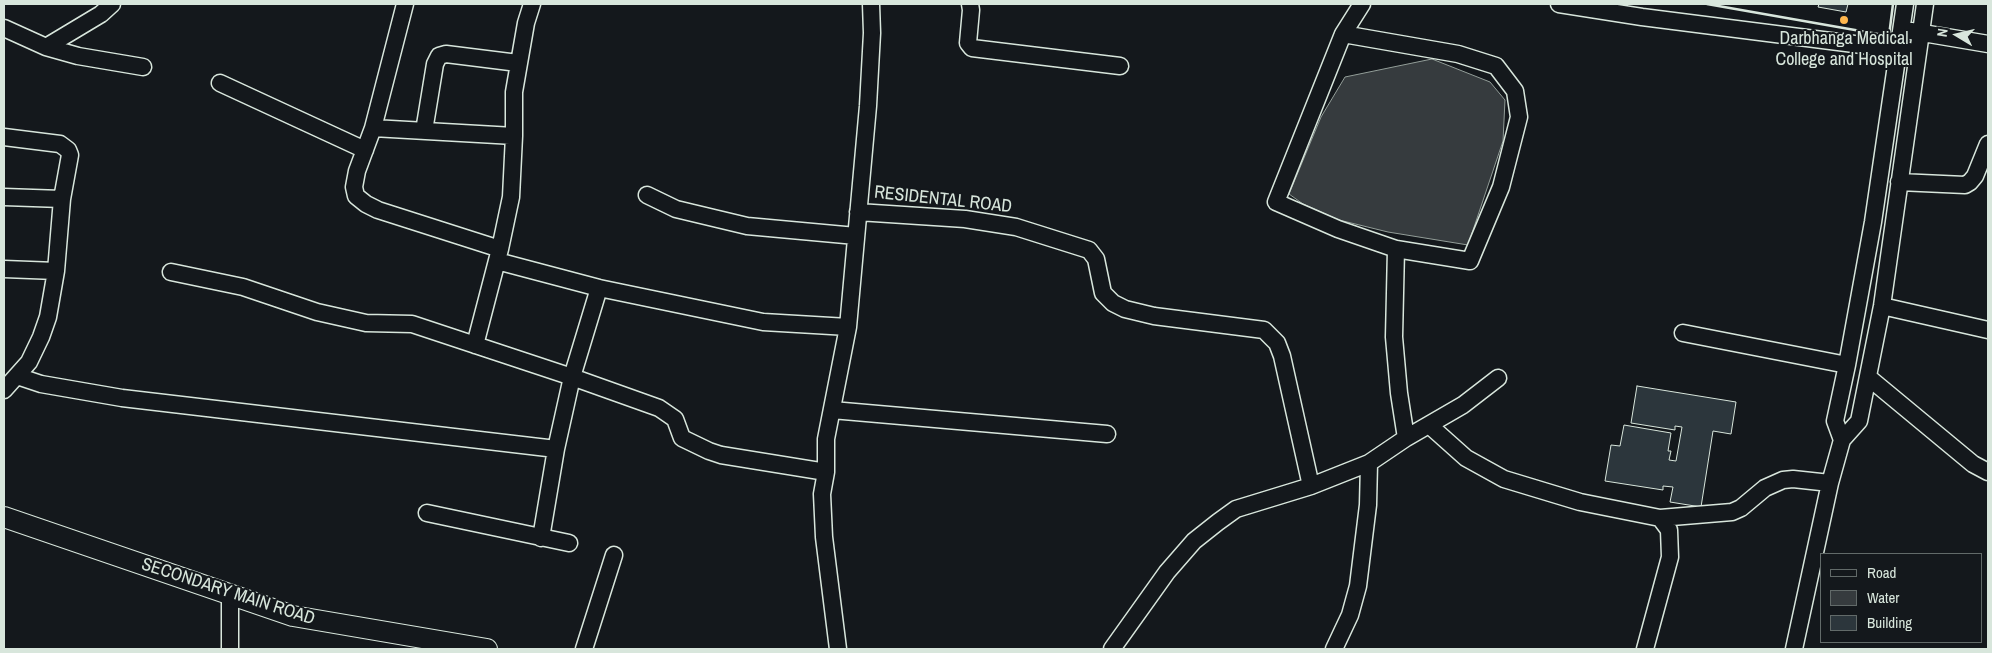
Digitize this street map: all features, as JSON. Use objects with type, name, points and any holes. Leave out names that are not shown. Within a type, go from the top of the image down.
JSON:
[{"type":"main road","name":"SECONDARY MAIN ROAD","points":[[4,517],[293,616],[487,649]]},
{"type":"street","points":[[46,47],[101,14],[112,4]]},
{"type":"street","points":[[405,4],[373,128],[354,187],[356,196],[366,204],[498,255],[599,288],[763,322],[848,327]]},
{"type":"street","points":[[475,345],[498,255],[510,197],[514,136],[514,92],[518,63],[532,4]]},
{"type":"street","points":[[838,649],[824,537],[822,494],[826,472],[826,439],[848,327],[868,106],[872,33],[871,4]]},
{"type":"street","points":[[970,4],[968,43],[972,48],[1120,66]]},
{"type":"street","points":[[1343,34],[1458,54],[1496,66],[1515,91],[1519,117],[1501,187],[1470,261],[1396,249],[1338,229],[1276,202],[1343,34],[1362,4]]},
{"type":"street","points":[[1559,4],[1642,17],[1918,53]]},
{"type":"street","points":[[1842,440],[1835,421],[1873,222],[1905,4]]},
{"type":"street","points":[[1794,649],[1830,483],[1842,440],[1859,421],[1882,306],[1924,4]]},
{"type":"street","points":[[4,28],[46,47],[78,56],[143,67]]},
{"type":"street","points":[[1902,30],[1988,44]]},
{"type":"street","points":[[424,131],[435,64],[439,56],[446,54],[518,63]]},
{"type":"street","points":[[220,83],[365,150]]},
{"type":"street","points":[[373,128],[514,136]]},
{"type":"street","points":[[4,137],[60,144],[68,150],[70,162],[62,199],[56,271],[48,317],[29,362],[4,390]]},
{"type":"street","points":[[1899,182],[1965,185],[1975,176],[1988,144]]},
{"type":"street","points":[[647,195],[676,209],[747,226],[856,236]]},
{"type":"street","points":[[4,197],[62,199]]},
{"type":"street","name":"RESIDENTAL ROAD","points":[[858,212],[965,219],[1016,227],[1089,250],[1096,259],[1103,293],[1113,303],[1125,309],[1154,316],[1264,330],[1277,342],[1282,356],[1311,486]]},
{"type":"street","points":[[1873,222],[1893,225]]},
{"type":"street","points":[[1396,249],[1394,337],[1399,393],[1406,438]]},
{"type":"street","points":[[4,269],[56,271]]},
{"type":"street","points":[[171,272],[243,287],[317,312],[366,323],[412,324],[572,377],[658,408],[675,419],[682,438],[709,451],[721,455],[826,472]]},
{"type":"street","points":[[541,538],[556,449],[572,377],[599,288]]},
{"type":"street","points":[[1882,306],[1988,330]]},
{"type":"street","points":[[1683,333],[1847,365]]},
{"type":"street","points":[[17,376],[41,384],[122,398],[556,449]]},
{"type":"street","points":[[1868,376],[1973,464],[1988,472]]},
{"type":"street","points":[[1112,649],[1167,572],[1194,541],[1236,509],[1311,486],[1370,463],[1406,438],[1463,405],[1498,378]]},
{"type":"street","points":[[832,410],[1107,434]]},
{"type":"street","points":[[1429,425],[1466,458],[1504,480],[1580,502],[1660,518],[1732,512],[1740,508],[1764,488],[1783,480],[1793,479],[1830,483]]},
{"type":"street","points":[[1334,649],[1350,615],[1358,586],[1368,505],[1370,463]]},
{"type":"street","points":[[427,513],[569,543]]},
{"type":"street","points":[[1644,649],[1670,557],[1669,530],[1660,518]]},
{"type":"street","points":[[584,649],[614,555]]},
{"type":"street","points":[[230,595],[230,649]]},
{"type":"water","points":[[1432,59],[1490,82],[1505,100],[1503,141],[1468,245],[1388,232],[1339,220],[1303,204],[1289,194],[1321,117],[1345,77]]},
{"type":"building","points":[[1819,4],[1848,4],[1846,12],[1818,7]]},
{"type":"building","points":[[1637,386],[1736,402],[1731,434],[1713,431],[1701,507],[1670,502],[1673,487],[1663,486],[1663,490],[1605,481],[1611,445],[1620,446],[1624,425],[1671,433],[1668,451],[1671,451],[1669,460],[1676,461],[1682,427],[1675,426],[1675,430],[1631,423]]},
{"type":"wall","points":[[1707,4],[1889,36],[1893,4]]},
{"type":"place","name":"Darbhanga Medical College and Hospital","points":[[1844,20]]}]
